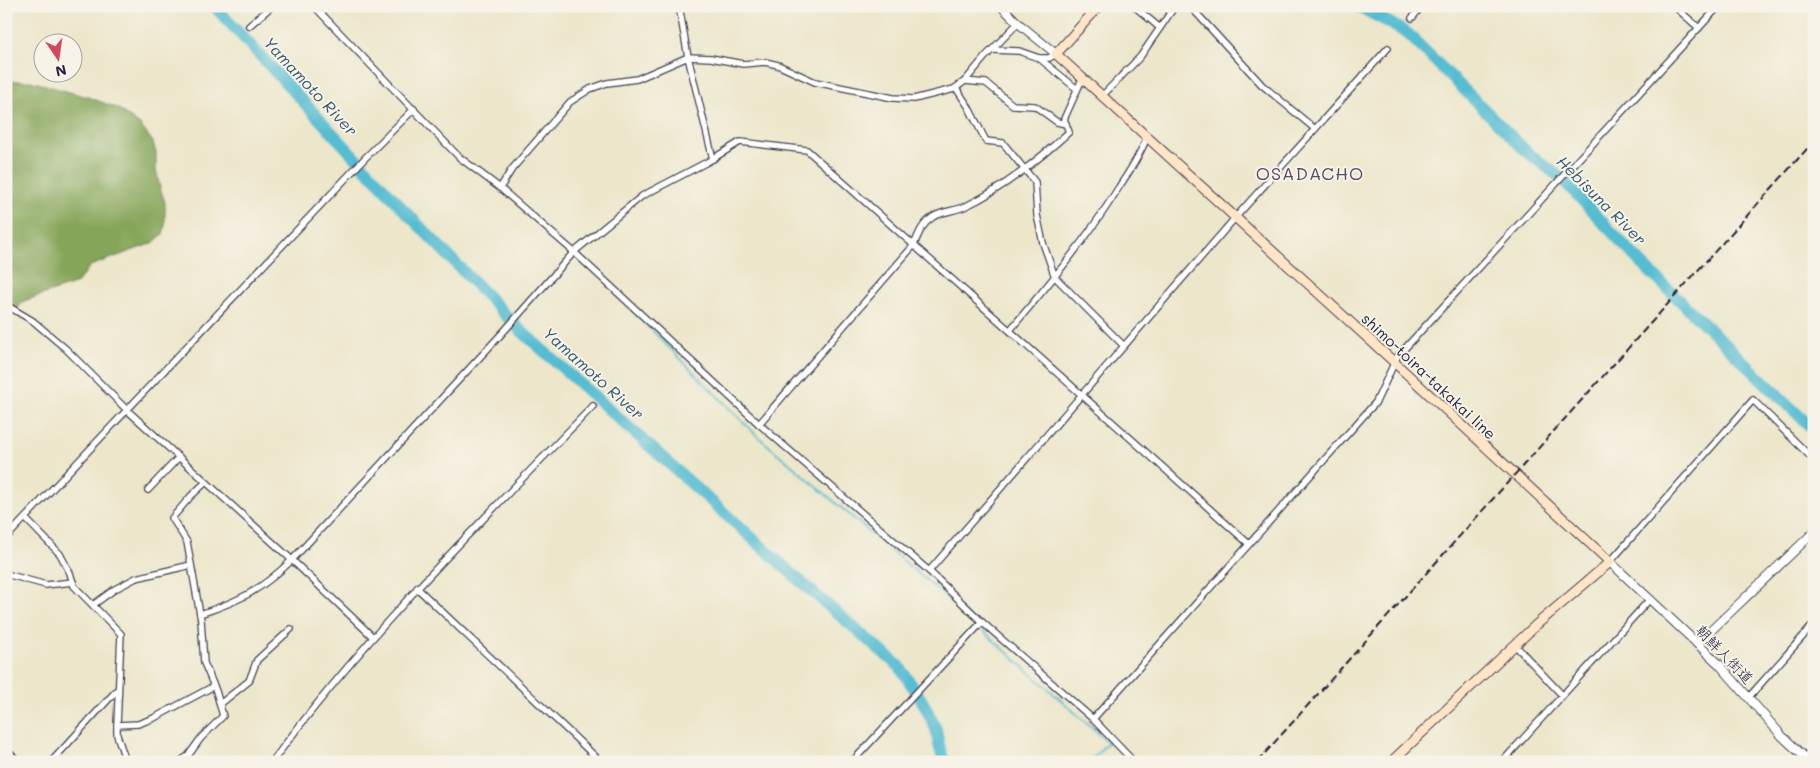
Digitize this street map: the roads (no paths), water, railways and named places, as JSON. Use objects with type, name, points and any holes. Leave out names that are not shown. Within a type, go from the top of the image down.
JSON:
[{"type":"main road","points":[[1056,54],[1099,6]]},
{"type":"main road","name":"shimo-toira-takakai line","points":[[1056,54],[1610,562]]},
{"type":"main road","points":[[1391,762],[1515,645],[1610,562]]},
{"type":"street","points":[[249,26],[272,6]]},
{"type":"street","points":[[314,6],[459,157],[500,188],[574,252],[759,424],[929,571],[982,622],[1092,718],[1134,762]]},
{"type":"street","points":[[679,6],[688,57],[713,159]]},
{"type":"street","points":[[1001,6],[1018,23],[1056,54],[1049,58],[1039,58]]},
{"type":"street","points":[[1134,6],[1160,28]]},
{"type":"street","points":[[1102,96],[1135,63],[1175,6]]},
{"type":"street","points":[[1190,6],[1262,85],[1315,129]]},
{"type":"street","points":[[1412,18],[1422,6]]},
{"type":"street","points":[[1674,6],[1699,28]]},
{"type":"street","points":[[1092,718],[1376,402],[1394,362],[1719,6]]},
{"type":"street","points":[[500,188],[512,169],[570,102],[590,89],[607,83],[638,79],[688,57],[711,58],[743,64],[766,62],[778,65],[815,82],[893,98],[914,99],[956,88],[965,81],[1018,23]]},
{"type":"street","points":[[929,571],[1235,218],[1388,48]]},
{"type":"street","points":[[992,50],[1019,50],[1039,58],[1077,90]]},
{"type":"street","points":[[759,424],[914,244],[922,227],[934,216],[966,206],[1000,186],[1043,156],[1069,132],[1064,119],[1083,77]]},
{"type":"street","points":[[965,81],[986,84],[1013,105],[1035,106],[1057,122],[1066,124]]},
{"type":"street","points":[[956,88],[968,106],[986,141],[1003,143],[1035,182],[1037,215],[1055,277],[1124,346]]},
{"type":"street","points":[[6,538],[366,156],[414,109]]},
{"type":"street","points":[[1010,330],[1055,277],[1104,212],[1141,153],[1147,137]]},
{"type":"street","points":[[200,614],[238,600],[272,580],[506,329],[574,252],[642,196],[713,159],[740,142],[806,150],[1250,544]]},
{"type":"street","points":[[6,305],[32,321],[66,349],[128,410],[373,637]]},
{"type":"street","points":[[1610,562],[1753,400],[1814,460]]},
{"type":"street","points":[[272,762],[373,637],[593,406]]},
{"type":"street","points":[[148,490],[179,457]]},
{"type":"street","points":[[179,762],[188,756],[201,738],[223,716],[214,686],[204,663],[200,614],[187,542],[172,518],[206,482]]},
{"type":"street","points":[[25,518],[60,554],[74,586],[121,634],[117,734],[126,762]]},
{"type":"street","points":[[1697,644],[1814,532]]},
{"type":"street","name":"朝鮮人街道","points":[[1610,562],[1719,664],[1748,698],[1814,624]]},
{"type":"street","points":[[93,605],[115,589],[136,578],[191,565]]},
{"type":"street","points":[[6,574],[46,585],[73,582]]},
{"type":"street","points":[[418,588],[601,762]]},
{"type":"street","points":[[1502,762],[1650,599]]},
{"type":"street","points":[[852,762],[982,622]]},
{"type":"street","points":[[220,704],[249,681],[257,660],[291,629]]},
{"type":"street","points":[[1515,645],[1562,695]]},
{"type":"street","points":[[117,725],[138,724],[154,718],[214,686]]},
{"type":"street","points":[[50,762],[118,689]]},
{"type":"street","points":[[1748,698],[1782,736],[1810,762]]},
{"type":"street","points":[[6,750],[19,762]]},
{"type":"waterway","name":"Yamamoto River","points":[[214,6],[407,213],[518,328],[809,589],[900,667],[924,704],[936,729],[944,762]]},
{"type":"waterway","name":"Hebisuna River","points":[[1357,6],[1408,34],[1527,152],[1561,178],[1643,265],[1814,430]]},
{"type":"waterway","points":[[630,308],[755,434],[975,622]]},
{"type":"waterway","points":[[982,630],[1108,742],[1090,762]]},
{"type":"railway","points":[[1257,762],[1814,141]]},
{"type":"district","name":"OSADACHO","points":[[1310,173]]}]
